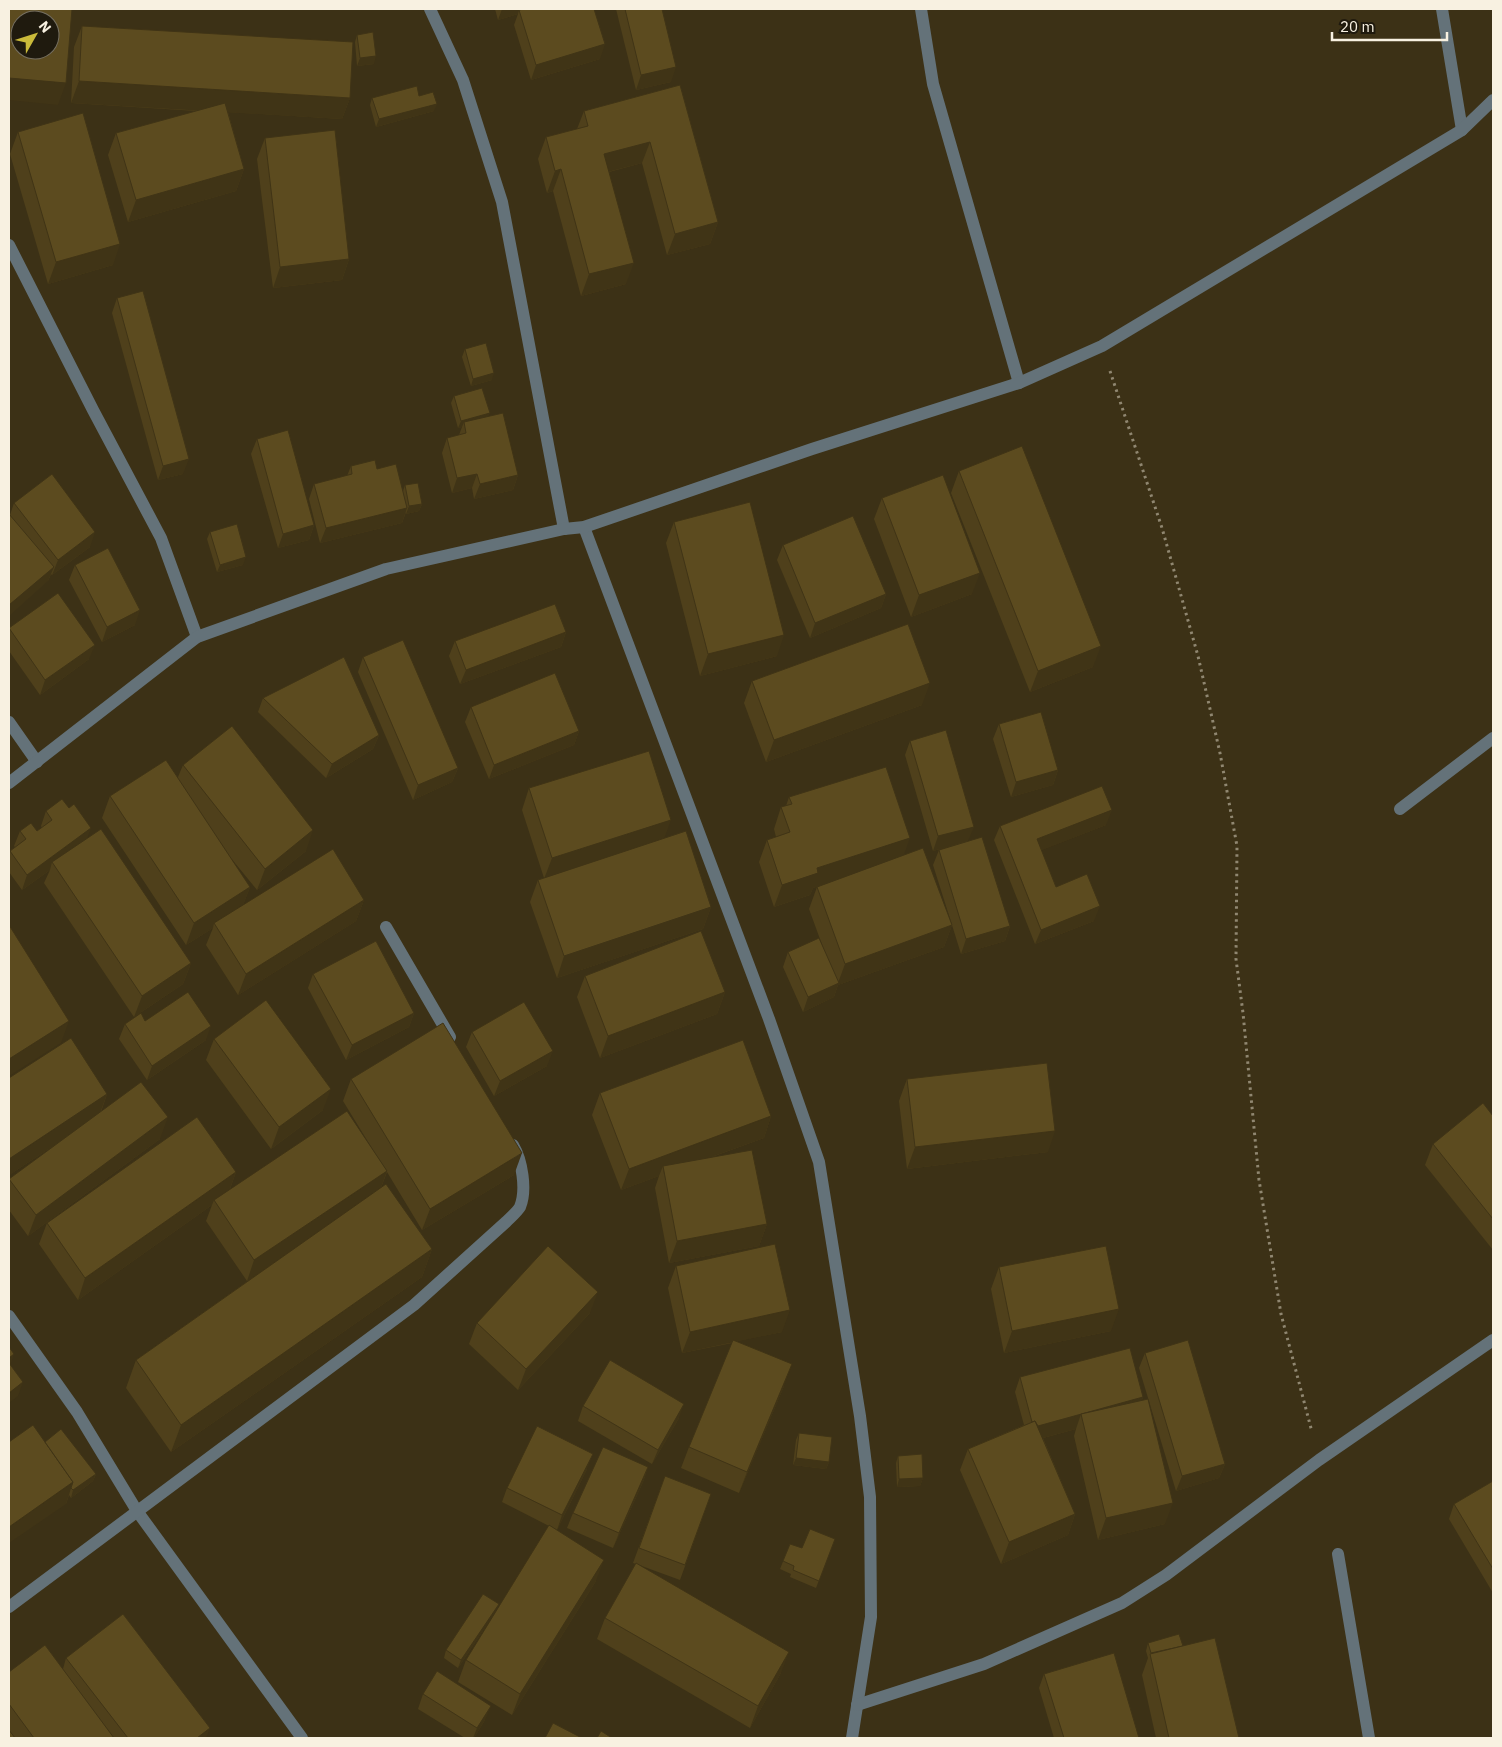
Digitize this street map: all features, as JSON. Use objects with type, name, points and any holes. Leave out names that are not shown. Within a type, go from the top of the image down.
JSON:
[{"type":"street","points":[[430,9],[463,80],[502,202],[564,529]]},
{"type":"street","points":[[921,9],[933,84],[1019,383]]},
{"type":"street","points":[[1442,9],[1462,130]]},
{"type":"street","points":[[9,783],[197,637],[386,569],[564,529],[584,527],[812,449],[1019,383],[1102,346],[1462,130],[1493,100]]},
{"type":"street","points":[[9,245],[161,538],[197,637]]},
{"type":"street","points":[[584,527],[769,1018],[819,1162],[860,1416],[870,1498],[871,1617],[852,1738]]},
{"type":"street","points":[[9,722],[38,762]]},
{"type":"street","points":[[1400,809],[1493,738]]},
{"type":"street","points":[[386,927],[454,1044]]},
{"type":"street","points":[[9,1607],[414,1305],[513,1215],[519,1209],[524,1192],[518,1153],[508,1137]]},
{"type":"street","points":[[9,1316],[77,1412],[137,1511],[302,1738]]},
{"type":"street","points":[[857,1704],[984,1664],[1122,1603],[1166,1575],[1319,1460],[1493,1340]]},
{"type":"street","points":[[1338,1554],[1369,1738]]},
{"type":"path","points":[[1102,346],[1162,528],[1198,656],[1220,753],[1237,846],[1236,959],[1259,1180],[1281,1314],[1319,1460]]},
{"type":"building","points":[[9,9],[72,9],[66,83],[9,78]]},
{"type":"building","points":[[594,9],[605,44],[536,65],[519,10]]},
{"type":"building","points":[[625,9],[662,9],[676,67],[641,75]]},
{"type":"building","points":[[82,26],[353,42],[350,98],[79,81]]},
{"type":"building","points":[[373,32],[376,56],[360,58],[357,35]]},
{"type":"building","points":[[680,85],[718,222],[675,234],[650,142],[604,154],[634,263],[589,274],[561,169],[555,171],[546,137],[588,126],[584,111]]},
{"type":"building","points":[[417,86],[419,96],[433,92],[437,104],[379,119],[372,98]]},
{"type":"building","points":[[225,103],[244,169],[136,200],[116,133]]},
{"type":"building","points":[[83,113],[120,244],[56,262],[18,132]]},
{"type":"building","points":[[335,130],[349,259],[280,267],[265,138]]},
{"type":"building","points":[[143,291],[189,459],[163,466],[117,298]]},
{"type":"building","points":[[486,343],[494,373],[473,379],[465,349]]},
{"type":"building","points":[[482,388],[490,413],[461,421],[454,396]]},
{"type":"building","points":[[503,413],[518,475],[480,484],[477,474],[457,478],[447,438],[466,433],[464,422]]},
{"type":"building","points":[[288,430],[314,525],[283,534],[257,439]]},
{"type":"building","points":[[1022,446],[1101,646],[1038,671],[959,471]]},
{"type":"building","points":[[375,460],[377,469],[396,464],[407,508],[326,528],[314,484],[352,474],[351,466]]},
{"type":"building","points":[[52,474],[95,532],[58,560],[14,503]]},
{"type":"building","points":[[943,475],[980,573],[919,595],[882,498]]},
{"type":"building","points":[[418,483],[422,504],[409,506],[405,485]]},
{"type":"building","points":[[750,502],[784,635],[708,654],[674,522]]},
{"type":"building","points":[[9,514],[54,567],[9,605]]},
{"type":"building","points":[[853,516],[886,594],[815,623],[783,545]]},
{"type":"building","points":[[237,524],[246,557],[220,565],[210,532]]},
{"type":"building","points":[[108,548],[140,610],[107,627],[75,565]]},
{"type":"building","points":[[58,593],[95,645],[45,680],[9,628]]},
{"type":"building","points":[[555,604],[566,632],[466,670],[455,641]]},
{"type":"building","points":[[908,624],[930,683],[774,740],[752,681]]},
{"type":"building","points":[[403,640],[458,768],[418,785],[363,657]]},
{"type":"building","points":[[344,657],[379,735],[332,764],[263,698]]},
{"type":"building","points":[[555,673],[579,731],[494,765],[471,707]]},
{"type":"building","points":[[1041,712],[1058,770],[1016,782],[999,724]]},
{"type":"building","points":[[232,726],[313,830],[265,869],[183,765]]},
{"type":"building","points":[[946,730],[974,827],[938,836],[910,741]]},
{"type":"building","points":[[649,751],[671,820],[552,858],[529,788]]},
{"type":"building","points":[[166,760],[250,887],[194,923],[110,796]]},
{"type":"building","points":[[886,767],[910,838],[817,868],[818,873],[782,885],[767,840],[790,832],[781,807],[792,804],[789,797]]},
{"type":"building","points":[[1102,786],[1112,810],[1037,839],[1056,887],[1087,874],[1100,906],[1041,930],[1000,826]]},
{"type":"building","points":[[62,799],[69,808],[74,804],[91,828],[27,875],[10,851],[26,839],[20,831],[31,823],[37,831],[52,820],[46,811]]},
{"type":"building","points":[[101,829],[191,963],[142,996],[52,862]]},
{"type":"building","points":[[686,831],[711,907],[564,956],[538,880]]},
{"type":"building","points":[[982,837],[1010,926],[966,939],[939,850]]},
{"type":"building","points":[[923,848],[952,925],[845,964],[817,887]]},
{"type":"building","points":[[333,849],[364,900],[246,974],[214,923]]},
{"type":"building","points":[[9,925],[69,1021],[9,1059]]},
{"type":"building","points":[[701,931],[725,992],[608,1036],[585,976]]},
{"type":"building","points":[[819,938],[839,983],[808,997],[788,952]]},
{"type":"building","points":[[376,941],[414,1013],[352,1045],[313,974]]},
{"type":"building","points":[[188,992],[211,1026],[152,1066],[125,1024],[141,1013],[145,1021]]},
{"type":"building","points":[[266,1000],[331,1089],[279,1127],[214,1039]]},
{"type":"building","points":[[524,1002],[553,1051],[500,1081],[472,1032]]},
{"type":"building","points":[[443,1023],[522,1153],[430,1209],[351,1079]]},
{"type":"building","points":[[71,1038],[107,1094],[9,1159],[9,1078]]},
{"type":"building","points":[[743,1040],[771,1116],[629,1169],[600,1093]]},
{"type":"building","points":[[1047,1063],[1055,1131],[915,1147],[907,1079]]},
{"type":"building","points":[[141,1082],[168,1117],[36,1215],[9,1179]]},
{"type":"building","points":[[1483,1103],[1493,1116],[1493,1219],[1433,1144]]},
{"type":"building","points":[[347,1111],[387,1171],[254,1260],[214,1200]]},
{"type":"building","points":[[197,1117],[236,1172],[85,1278],[47,1223]]},
{"type":"building","points":[[752,1150],[767,1224],[677,1241],[663,1166]]},
{"type":"building","points":[[386,1184],[432,1249],[181,1425],[136,1360]]},
{"type":"building","points":[[775,1244],[790,1310],[690,1332],[676,1266]]},
{"type":"building","points":[[548,1246],[598,1292],[526,1369],[477,1323]]},
{"type":"building","points":[[1106,1246],[1119,1309],[1012,1331],[999,1267]]},
{"type":"building","points":[[733,1340],[792,1364],[747,1472],[689,1447]]},
{"type":"building","points":[[1188,1340],[1225,1464],[1182,1476],[1145,1353]]},
{"type":"building","points":[[9,1347],[14,1354],[9,1358]]},
{"type":"building","points":[[1130,1348],[1143,1397],[1038,1426],[1035,1421],[1032,1422],[1020,1377]]},
{"type":"building","points":[[610,1360],[684,1404],[658,1450],[583,1406]]},
{"type":"building","points":[[9,1363],[23,1382],[9,1393]]},
{"type":"building","points":[[1148,1399],[1173,1503],[1106,1518],[1081,1414]]},
{"type":"building","points":[[1035,1421],[1075,1514],[1009,1542],[968,1449]]},
{"type":"building","points":[[33,1425],[73,1482],[9,1527],[9,1442]]},
{"type":"building","points":[[537,1426],[593,1454],[562,1515],[507,1488]]},
{"type":"building","points":[[61,1429],[96,1474],[73,1490],[71,1488],[73,1482],[45,1442]]},
{"type":"building","points":[[799,1433],[832,1437],[829,1462],[796,1458]]},
{"type":"building","points":[[603,1447],[648,1467],[619,1533],[573,1513]]},
{"type":"building","points":[[922,1454],[923,1478],[899,1479],[898,1456]]},
{"type":"building","points":[[665,1476],[711,1494],[685,1565],[639,1548]]},
{"type":"building","points":[[1493,1481],[1493,1569],[1454,1504]]},
{"type":"building","points":[[549,1525],[604,1560],[520,1694],[466,1660]]},
{"type":"building","points":[[810,1529],[835,1539],[819,1581],[793,1570],[794,1566],[783,1561],[790,1544],[802,1548]]},
{"type":"building","points":[[636,1563],[789,1652],[758,1706],[605,1618]]},
{"type":"building","points":[[483,1594],[499,1604],[461,1660],[446,1650]]},
{"type":"building","points":[[123,1614],[210,1728],[197,1738],[128,1738],[66,1658]]},
{"type":"building","points":[[1179,1634],[1183,1646],[1151,1653],[1148,1643]]},
{"type":"building","points":[[1215,1638],[1239,1738],[1169,1738],[1150,1654]]},
{"type":"building","points":[[45,1645],[114,1738],[34,1738],[9,1704],[9,1672]]},
{"type":"building","points":[[1114,1653],[1139,1738],[1064,1738],[1044,1674]]},
{"type":"building","points":[[437,1671],[491,1706],[477,1728],[423,1694]]},
{"type":"building","points":[[553,1723],[582,1738],[545,1738]]},
{"type":"building","points":[[9,1730],[15,1738],[9,1738]]},
{"type":"building","points":[[601,1731],[612,1738],[597,1738]]}]
